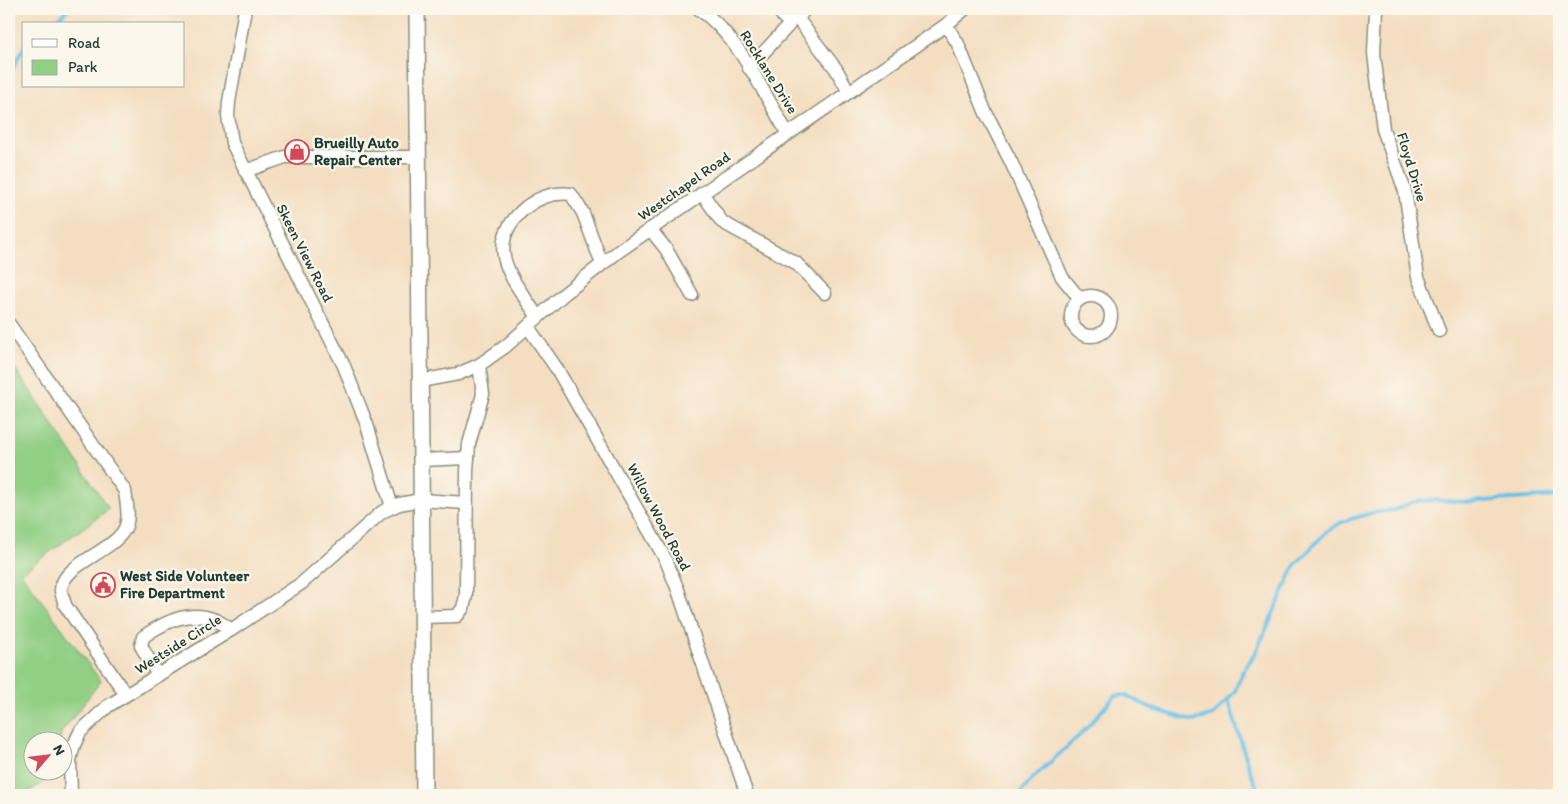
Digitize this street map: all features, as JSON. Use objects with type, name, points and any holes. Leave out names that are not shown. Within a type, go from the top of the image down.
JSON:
[{"type":"main road","points":[[417,9],[424,795]]},
{"type":"street","name":"Skeen View Road","points":[[245,9],[228,116],[232,143],[344,366],[367,425],[392,507]]},
{"type":"street","name":"Rocklane Drive","points":[[699,9],[730,39],[788,134]]},
{"type":"street","points":[[778,9],[781,15],[796,15]]},
{"type":"street","name":"Westchapel Road","points":[[420,381],[458,374],[479,365],[528,327],[602,264],[946,25],[965,9]]},
{"type":"street","name":"Floyd Drive","points":[[1376,9],[1374,53],[1383,129],[1406,198],[1417,272],[1439,331]]},
{"type":"street","points":[[749,68],[782,35],[796,15]]},
{"type":"street","points":[[796,15],[836,69],[849,92]]},
{"type":"street","points":[[946,25],[958,44],[985,111],[1011,162],[1062,277],[1080,300]]},
{"type":"street","points":[[245,171],[285,157],[418,157]]},
{"type":"street","points":[[538,317],[511,275],[503,256],[503,237],[515,217],[533,202],[557,192],[571,194],[583,213],[602,264]]},
{"type":"street","points":[[702,193],[722,222],[796,263],[825,293]]},
{"type":"street","points":[[650,229],[666,249],[692,295]]},
{"type":"street","points":[[9,324],[125,491],[128,508],[126,526],[115,540],[66,576],[61,590],[65,605],[126,695]]},
{"type":"street","name":"Willow Wood Road","points":[[528,327],[562,378],[666,560],[678,590],[747,795]]},
{"type":"street","points":[[422,617],[457,616],[463,608],[466,596],[468,458],[469,444],[483,394],[479,365]]},
{"type":"street","points":[[421,460],[468,458]]},
{"type":"street","name":"Westside Circle","points":[[71,795],[70,760],[80,732],[92,719],[126,695],[231,630],[302,583],[329,562],[373,519],[392,507],[421,500],[466,503]]},
{"type":"street","points":[[158,675],[141,646],[143,637],[154,629],[174,618],[202,616],[221,621],[231,630]]},
{"type":"green space","points":[[9,359],[109,509],[21,573],[101,681],[62,732],[22,732],[22,782],[43,782],[28,791],[9,795]]},
{"type":"waterway","points":[[55,22],[68,9]]},
{"type":"waterway","points":[[9,75],[22,51]]},
{"type":"waterway","points":[[9,301],[12,311],[9,314]]},
{"type":"waterway","points":[[1019,795],[1032,779],[1080,735],[1115,696],[1124,695],[1156,710],[1193,721],[1214,715],[1235,691],[1243,671],[1255,654],[1295,565],[1326,532],[1342,522],[1371,513],[1394,510],[1413,502],[1430,500],[1467,502],[1559,496]]},
{"type":"waterway","points":[[1228,699],[1249,768],[1260,795]]},
{"type":"place","name":"Brueilly Auto Repair Center","points":[[297,152]]},
{"type":"place","name":"West Side Volunteer Fire Department","points":[[103,585]]}]
